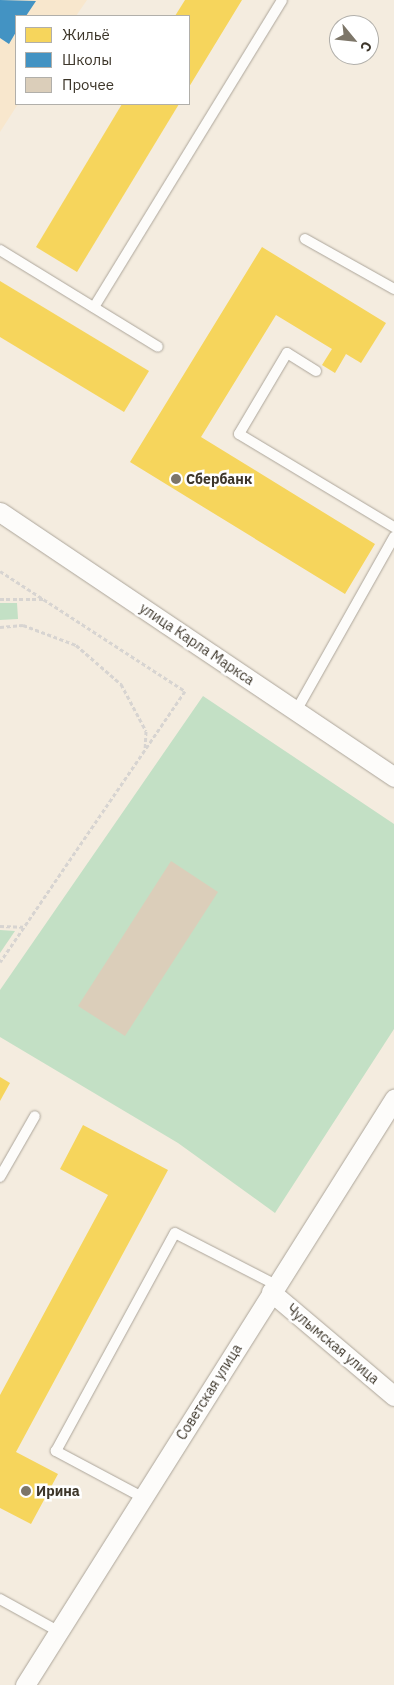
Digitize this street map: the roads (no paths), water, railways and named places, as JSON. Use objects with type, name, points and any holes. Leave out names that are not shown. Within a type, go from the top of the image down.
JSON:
[{"type":"street","name":"улица Карла Маркса","points":[[0,512],[394,777]]},
{"type":"street","name":"Советская улица","points":[[25,1685],[394,1099]]},
{"type":"street","name":"Чулымская улица","points":[[274,1289],[394,1396]]},
{"type":"lane","points":[[94,307],[282,0]]},
{"type":"lane","points":[[305,239],[394,288]]},
{"type":"lane","points":[[0,250],[158,347]]},
{"type":"lane","points":[[316,371],[288,353],[239,434],[394,527]]},
{"type":"lane","points":[[296,711],[394,537]]},
{"type":"lane","points":[[0,1177],[35,1116]]},
{"type":"lane","points":[[142,1497],[56,1451],[175,1232],[274,1289]]},
{"type":"lane","points":[[0,1599],[58,1631]]},
{"type":"place","name":"Сбербанк","points":[[176,479]]},
{"type":"place","name":"Ирина","points":[[26,1491]]}]
